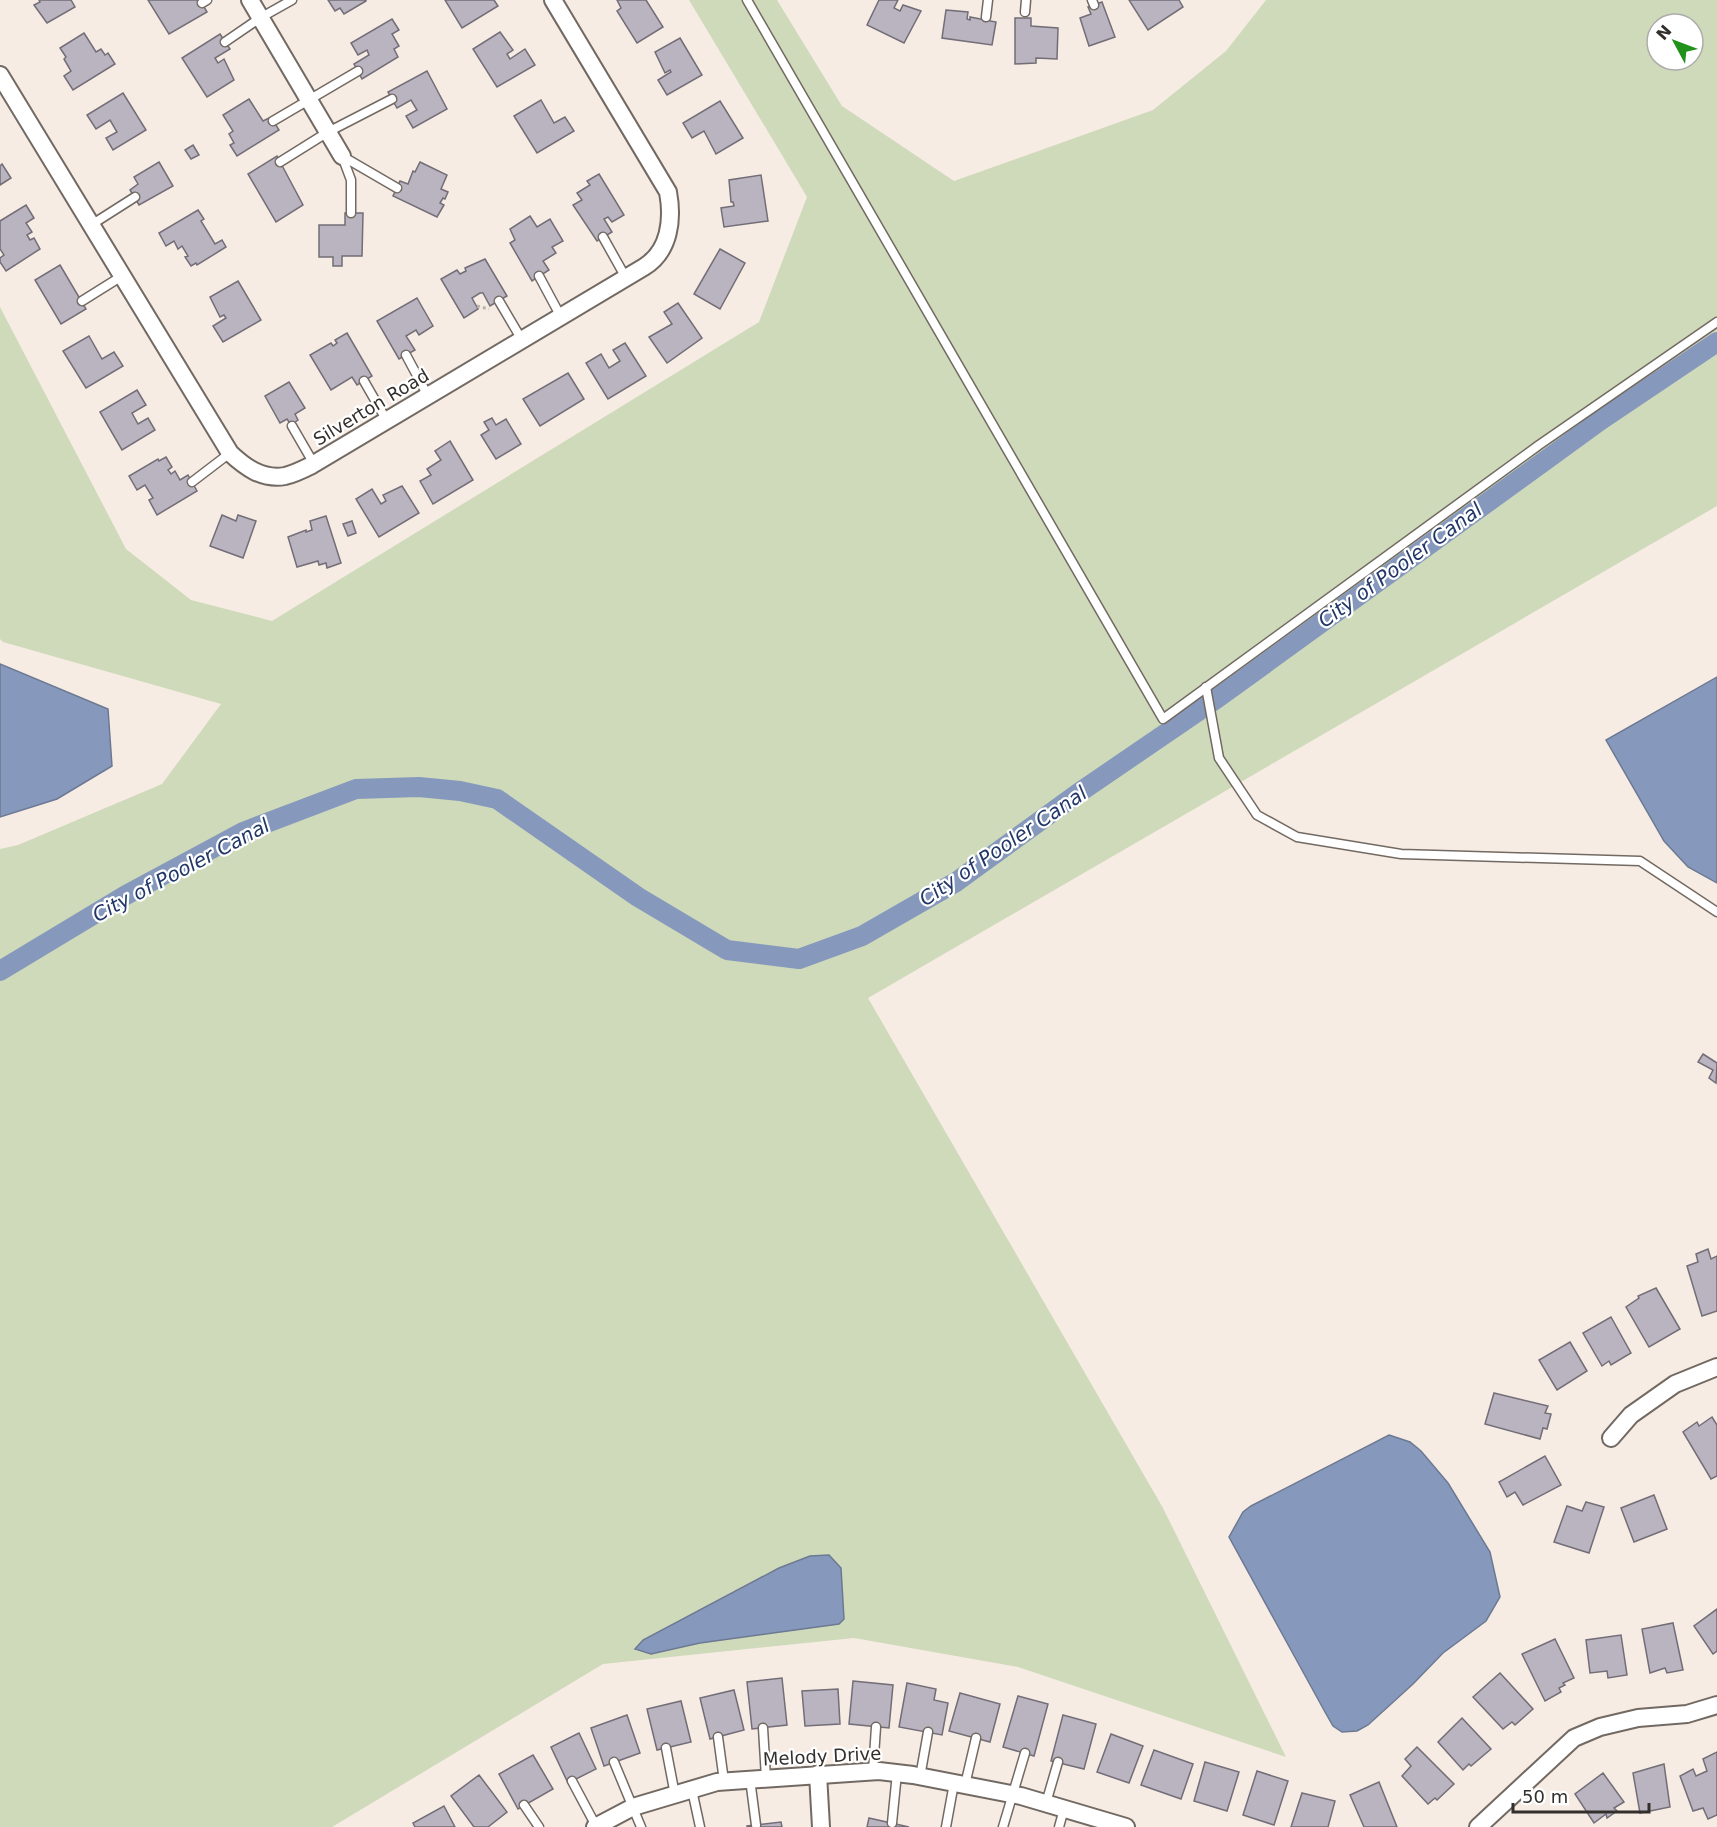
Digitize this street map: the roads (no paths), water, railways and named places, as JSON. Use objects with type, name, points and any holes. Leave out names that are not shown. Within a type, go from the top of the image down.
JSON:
[{"type":"street","points":[[250,0],[342,156]]},
{"type":"street","name":"Silverton Road","points":[[0,75],[230,453],[246,469],[265,475],[285,476],[314,464],[626,278],[649,264],[662,249],[669,231],[672,213],[668,192],[553,0]]},
{"type":"street","points":[[1611,1438],[1631,1415],[1675,1384],[1717,1367]]},
{"type":"street","points":[[1478,1827],[1574,1738],[1600,1727],[1638,1718],[1687,1714],[1717,1705]]},
{"type":"street","name":"Melody Drive","points":[[596,1827],[633,1807],[724,1782],[873,1771],[897,1773],[1012,1794],[1126,1827]]},
{"type":"street","points":[[818,1774],[821,1827]]},
{"type":"lane","points":[[225,42],[292,0]]},
{"type":"lane","points":[[747,0],[1163,719],[1539,445],[1717,322]]},
{"type":"lane","points":[[986,17],[988,0]]},
{"type":"lane","points":[[1025,12],[1026,0]]},
{"type":"lane","points":[[273,121],[358,71]]},
{"type":"lane","points":[[280,162],[328,132],[392,99]]},
{"type":"lane","points":[[342,156],[397,188]]},
{"type":"lane","points":[[342,156],[351,180],[351,213]]},
{"type":"lane","points":[[91,225],[135,197]]},
{"type":"lane","points":[[603,237],[626,278]]},
{"type":"lane","points":[[82,301],[122,276]]},
{"type":"lane","points":[[539,276],[561,316]]},
{"type":"lane","points":[[499,301],[522,340]]},
{"type":"lane","points":[[406,355],[428,396]]},
{"type":"lane","points":[[364,381],[387,421]]},
{"type":"lane","points":[[292,426],[314,464]]},
{"type":"lane","points":[[192,482],[230,453]]},
{"type":"lane","points":[[1206,687],[1219,758],[1257,814],[1297,837],[1401,854],[1640,861],[1717,912]]},
{"type":"lane","points":[[873,1771],[876,1726]]},
{"type":"lane","points":[[756,1825],[763,1728]]},
{"type":"lane","points":[[920,1777],[927,1732]]},
{"type":"lane","points":[[718,1737],[724,1782]]},
{"type":"lane","points":[[946,1827],[976,1738]]},
{"type":"lane","points":[[666,1748],[675,1795]]},
{"type":"lane","points":[[1003,1827],[1025,1753]]},
{"type":"lane","points":[[614,1762],[641,1827]]},
{"type":"lane","points":[[1046,1803],[1058,1762]]},
{"type":"lane","points":[[892,1823],[897,1773]]},
{"type":"lane","points":[[572,1781],[596,1827]]},
{"type":"lane","points":[[692,1790],[700,1827]]},
{"type":"lane","points":[[524,1805],[539,1827]]},
{"type":"lane","points":[[1059,1827],[1064,1809]]},
{"type":"water","points":[[0,664],[108,709],[112,766],[57,799],[0,817]]},
{"type":"water","points":[[1717,677],[1717,883],[1688,867],[1664,841],[1606,740]]},
{"type":"water","points":[[1389,1435],[1410,1442],[1421,1451],[1448,1483],[1490,1552],[1500,1597],[1486,1621],[1443,1653],[1368,1725],[1357,1731],[1342,1732],[1333,1726],[1229,1537],[1243,1512],[1251,1506]]},
{"type":"water","points":[[829,1555],[841,1568],[844,1619],[839,1624],[700,1643],[651,1654],[635,1649],[643,1640],[779,1568],[810,1556]]},
{"type":"waterway","name":"City of Pooler Canal","points":[[0,971],[126,895],[243,832],[356,789],[419,787],[460,791],[497,799],[638,897],[727,950],[799,959],[862,936],[956,882],[1077,794],[1219,697],[1601,420],[1717,342]]}]
